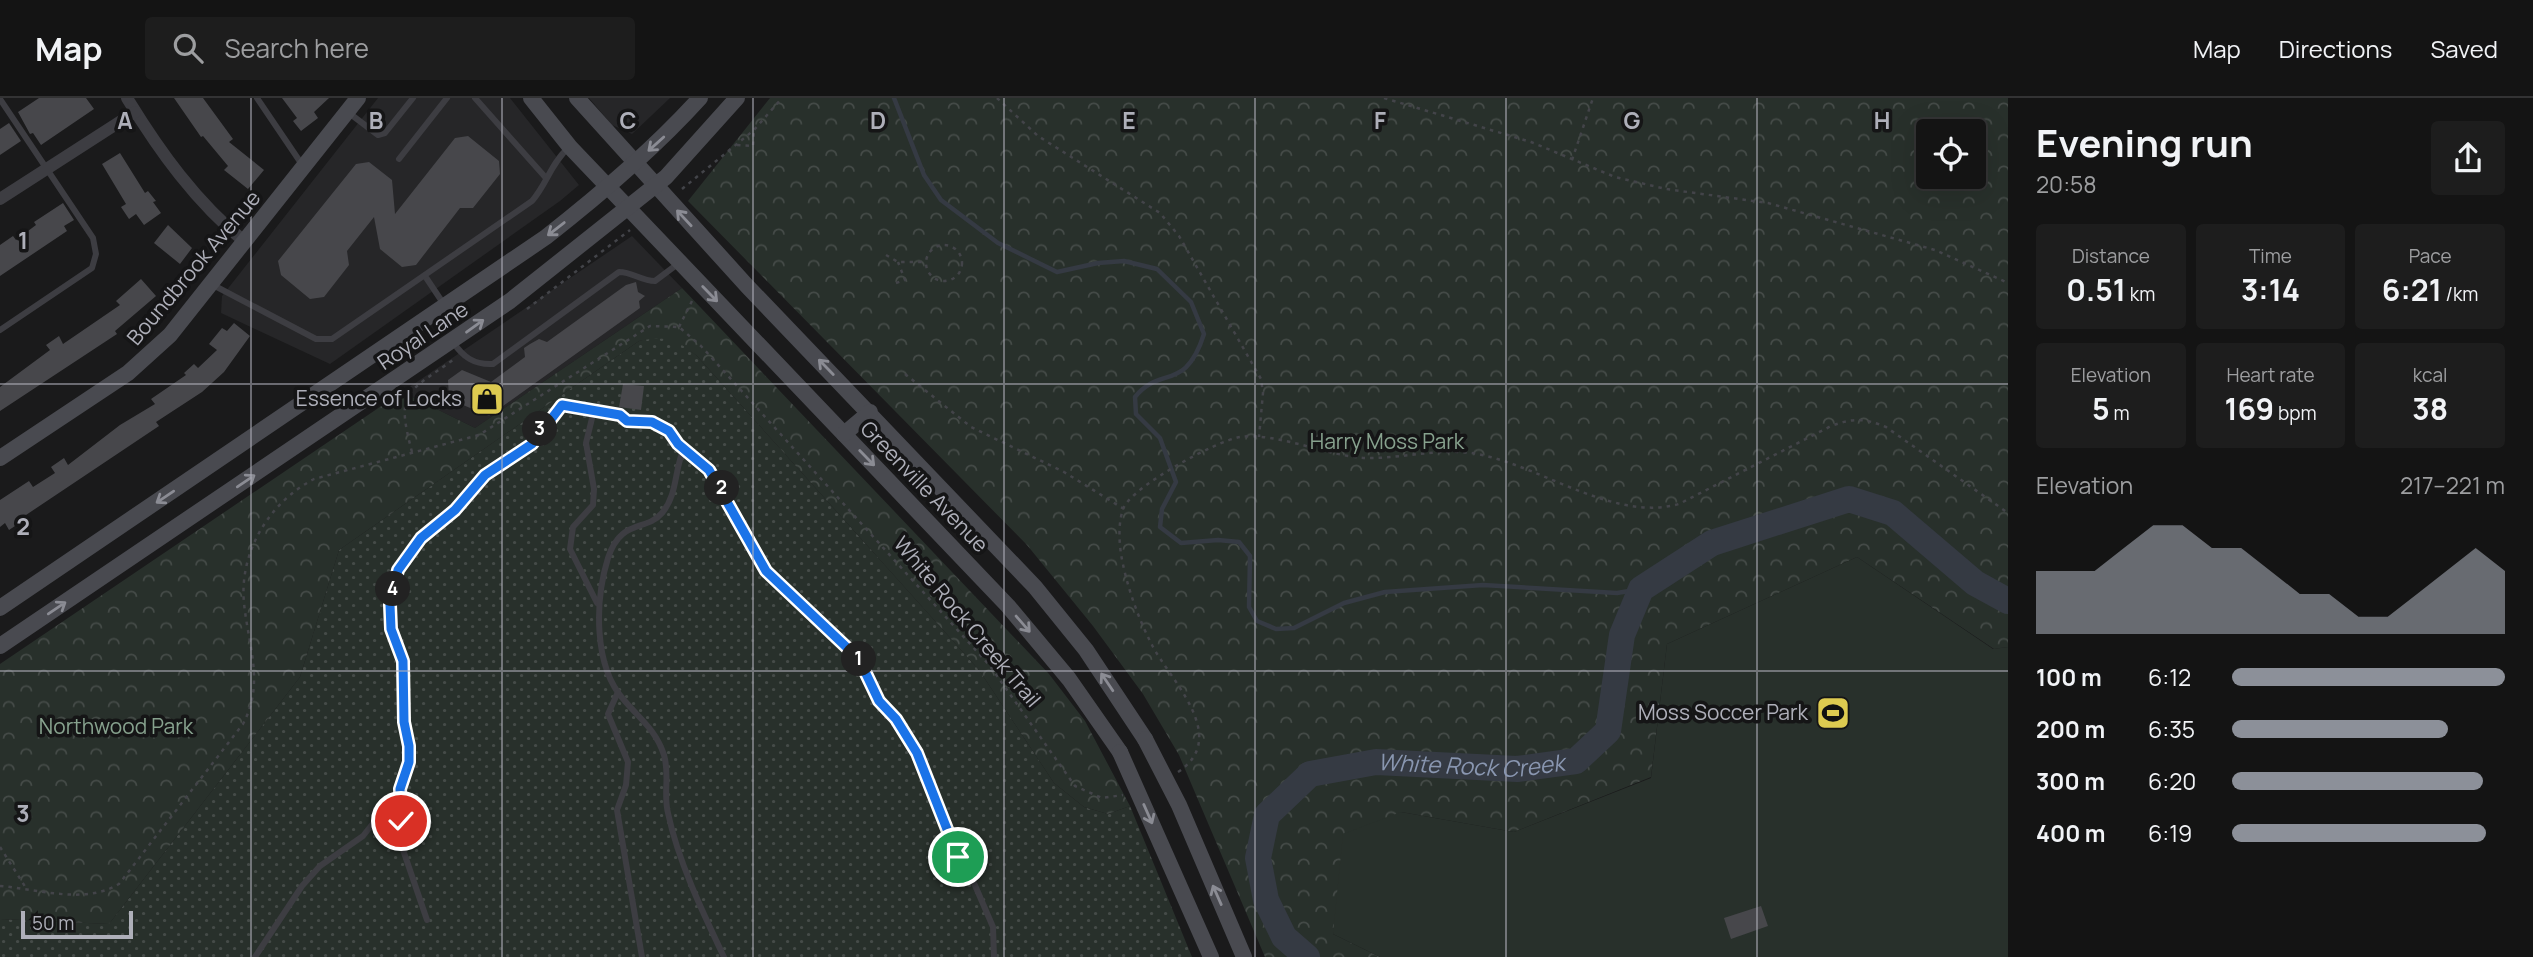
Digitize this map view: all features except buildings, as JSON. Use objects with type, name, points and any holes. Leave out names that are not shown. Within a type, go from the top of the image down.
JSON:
[{"type":"main road","name":"Boundbrook Avenue","points":[[0,458],[149,358],[211,285],[358,98]]},
{"type":"main road","name":"Greenville Avenue","points":[[531,98],[570,147],[1040,642],[1120,752],[1211,957]]},
{"type":"main road","name":"Greenville Avenue","points":[[577,98],[655,186],[1056,612],[1145,739],[1179,805],[1244,957]]},
{"type":"main road","name":"Royal Lane","points":[[0,608],[546,237],[635,164],[701,98]]},
{"type":"main road","name":"Royal Lane","points":[[0,646],[453,342],[629,209],[655,186],[737,98]]},
{"type":"main road","points":[[844,434],[870,412]]},
{"type":"street","points":[[127,98],[193,194],[215,218],[244,242]]},
{"type":"street","points":[[0,200],[135,112]]},
{"type":"lane","points":[[257,98],[304,168]]},
{"type":"lane","points":[[347,112],[378,135],[386,133],[413,98]]},
{"type":"lane","points":[[399,159],[447,98]]},
{"type":"lane","points":[[475,98],[546,178]]},
{"type":"lane","points":[[0,99],[93,238],[96,254],[92,268],[0,330]]},
{"type":"lane","points":[[211,285],[323,340],[332,339],[531,201],[541,191],[552,165],[570,147]]},
{"type":"lane","points":[[453,342],[462,354],[480,365],[493,364],[619,272],[630,272],[642,281],[655,282],[680,262]]},
{"type":"lane","points":[[425,276],[445,307]]},
{"type":"lane","points":[[427,920],[399,838],[400,789],[409,762],[409,746],[404,722],[403,661],[391,629],[390,605],[402,563],[421,538],[455,510],[485,475],[532,444],[562,405],[620,415],[627,421],[652,422],[669,431],[709,470],[724,492],[766,571],[859,659],[879,701],[896,719],[910,741],[935,796],[949,838],[974,883],[993,927],[994,957]]},
{"type":"lane","points":[[594,410],[586,443],[594,489],[593,505],[573,527],[570,549],[598,605]]},
{"type":"lane","points":[[684,448],[677,465],[674,493],[661,514],[620,534],[612,549],[598,605],[604,668],[618,692],[653,729],[664,755],[668,782],[667,809],[674,842],[724,957]]},
{"type":"lane","points":[[618,692],[608,714],[628,762],[626,785],[617,810],[642,957]]},
{"type":"lane","points":[[255,957],[302,886],[320,866],[363,836],[400,789]]},
{"type":"path","points":[[679,189],[684,189],[754,130],[782,98]]},
{"type":"path","points":[[997,98],[1038,136],[1152,207],[1179,236],[1261,379],[1263,393],[1259,437]]},
{"type":"path","points":[[1384,98],[1531,142],[1615,177],[1653,186],[1768,203],[1935,250],[2008,283]]},
{"type":"path","points":[[1572,160],[1593,98]]},
{"type":"path","points":[[737,145],[753,146],[754,130]]},
{"type":"path","points":[[940,245],[954,248],[962,261],[958,275],[944,282],[930,276],[925,262],[932,248],[940,245]]},
{"type":"path","points":[[886,255],[898,262],[925,262]]},
{"type":"path","points":[[896,283],[905,279],[898,262]]},
{"type":"path","points":[[0,886],[84,895],[102,894],[119,884],[243,724],[253,706],[253,649],[244,603],[245,580],[254,546],[266,519],[293,490],[314,479],[479,435],[640,330],[650,326],[679,327],[694,298]]},
{"type":"path","name":"White Rock Creek Trail","points":[[679,327],[701,346],[958,630],[1028,717],[1075,786],[1102,798],[1131,792]]},
{"type":"path","points":[[905,374],[971,427],[1064,472],[1124,509]]},
{"type":"path","points":[[412,452],[403,408],[406,397],[414,387]]},
{"type":"path","points":[[1167,776],[1189,764],[1198,750],[1199,725],[1189,699],[1151,644],[1125,573],[1120,527],[1124,509],[1133,495],[1146,485],[1194,458],[1240,437],[1259,437],[1346,457],[1451,452],[1482,454],[1623,504],[1657,510],[1679,504],[1831,426],[1849,419],[1865,419],[1886,427],[2008,513]]},
{"type":"path","points":[[0,847],[26,887]]},
{"type":"shaded area","points":[[378,98],[510,98],[579,185],[330,364],[221,313],[222,296]]},
{"type":"shaded area","points":[[589,98],[670,98],[632,134],[612,125]]},
{"type":"shaded area","points":[[632,236],[682,288],[475,428],[402,392]]},
{"type":"green space","name":"Harry Moss Park","points":[[770,98],[2008,98],[2008,647],[1994,649],[1857,557],[1667,644],[1651,777],[1514,832],[1401,812],[1333,934],[1380,957],[1265,957],[1179,755],[1143,694],[1093,626],[1027,545],[688,201]]},
{"type":"green space","name":"Northwood Park","points":[[682,288],[1049,674],[1085,721],[1130,806],[1108,814],[1084,807],[1054,783],[979,670],[697,356],[676,342],[656,338],[639,341],[339,550],[300,677],[109,924],[0,919],[0,664],[402,392],[475,428]]},
{"type":"green space","points":[[658,336],[679,341],[697,356],[979,670],[1054,783],[1084,807],[1108,814],[1130,806],[1192,957],[0,957],[0,919],[109,924],[300,677],[339,550],[639,341]]},
{"type":"green space","name":"Moss Soccer Park","points":[[1857,557],[1993,649],[2008,647],[2008,957],[1380,957],[1333,934],[1343,834],[1401,812],[1514,832],[1651,778],[1667,644]]},
{"type":"waterway","points":[[894,98],[924,175],[941,200],[998,243],[1057,272],[1098,263],[1124,261],[1157,269],[1191,302],[1204,334],[1197,352],[1181,371],[1154,382],[1135,397],[1136,414],[1160,438],[1176,482],[1162,509],[1160,527],[1181,543],[1218,540],[1239,542],[1250,556],[1249,607],[1257,621],[1276,629],[1294,628],[1344,603],[1385,592],[1483,585],[1617,593],[1641,589]]},
{"type":"waterway","name":"White Rock Creek","points":[[1307,957],[1284,937],[1266,900],[1258,858],[1267,815],[1310,774],[1376,762],[1517,769],[1576,761],[1608,731],[1622,635],[1641,589],[1712,543],[1849,499],[1893,513],[1975,583],[2008,601]]},
{"type":"place","name":"Essence of Locks","points":[[487,399]]},
{"type":"place","name":"Moss Soccer Park","points":[[1833,713]]},
{"type":"route","points":[[401,821],[400,789],[409,762],[409,746],[404,722],[403,661],[391,629],[390,605],[398,570],[405,556],[421,538],[455,510],[485,475],[532,444],[553,412],[562,405],[620,415],[627,421],[652,422],[669,431],[678,444],[709,470],[724,492],[766,571],[859,659],[879,701],[896,719],[917,753],[935,796],[944,828],[958,857]]}]
